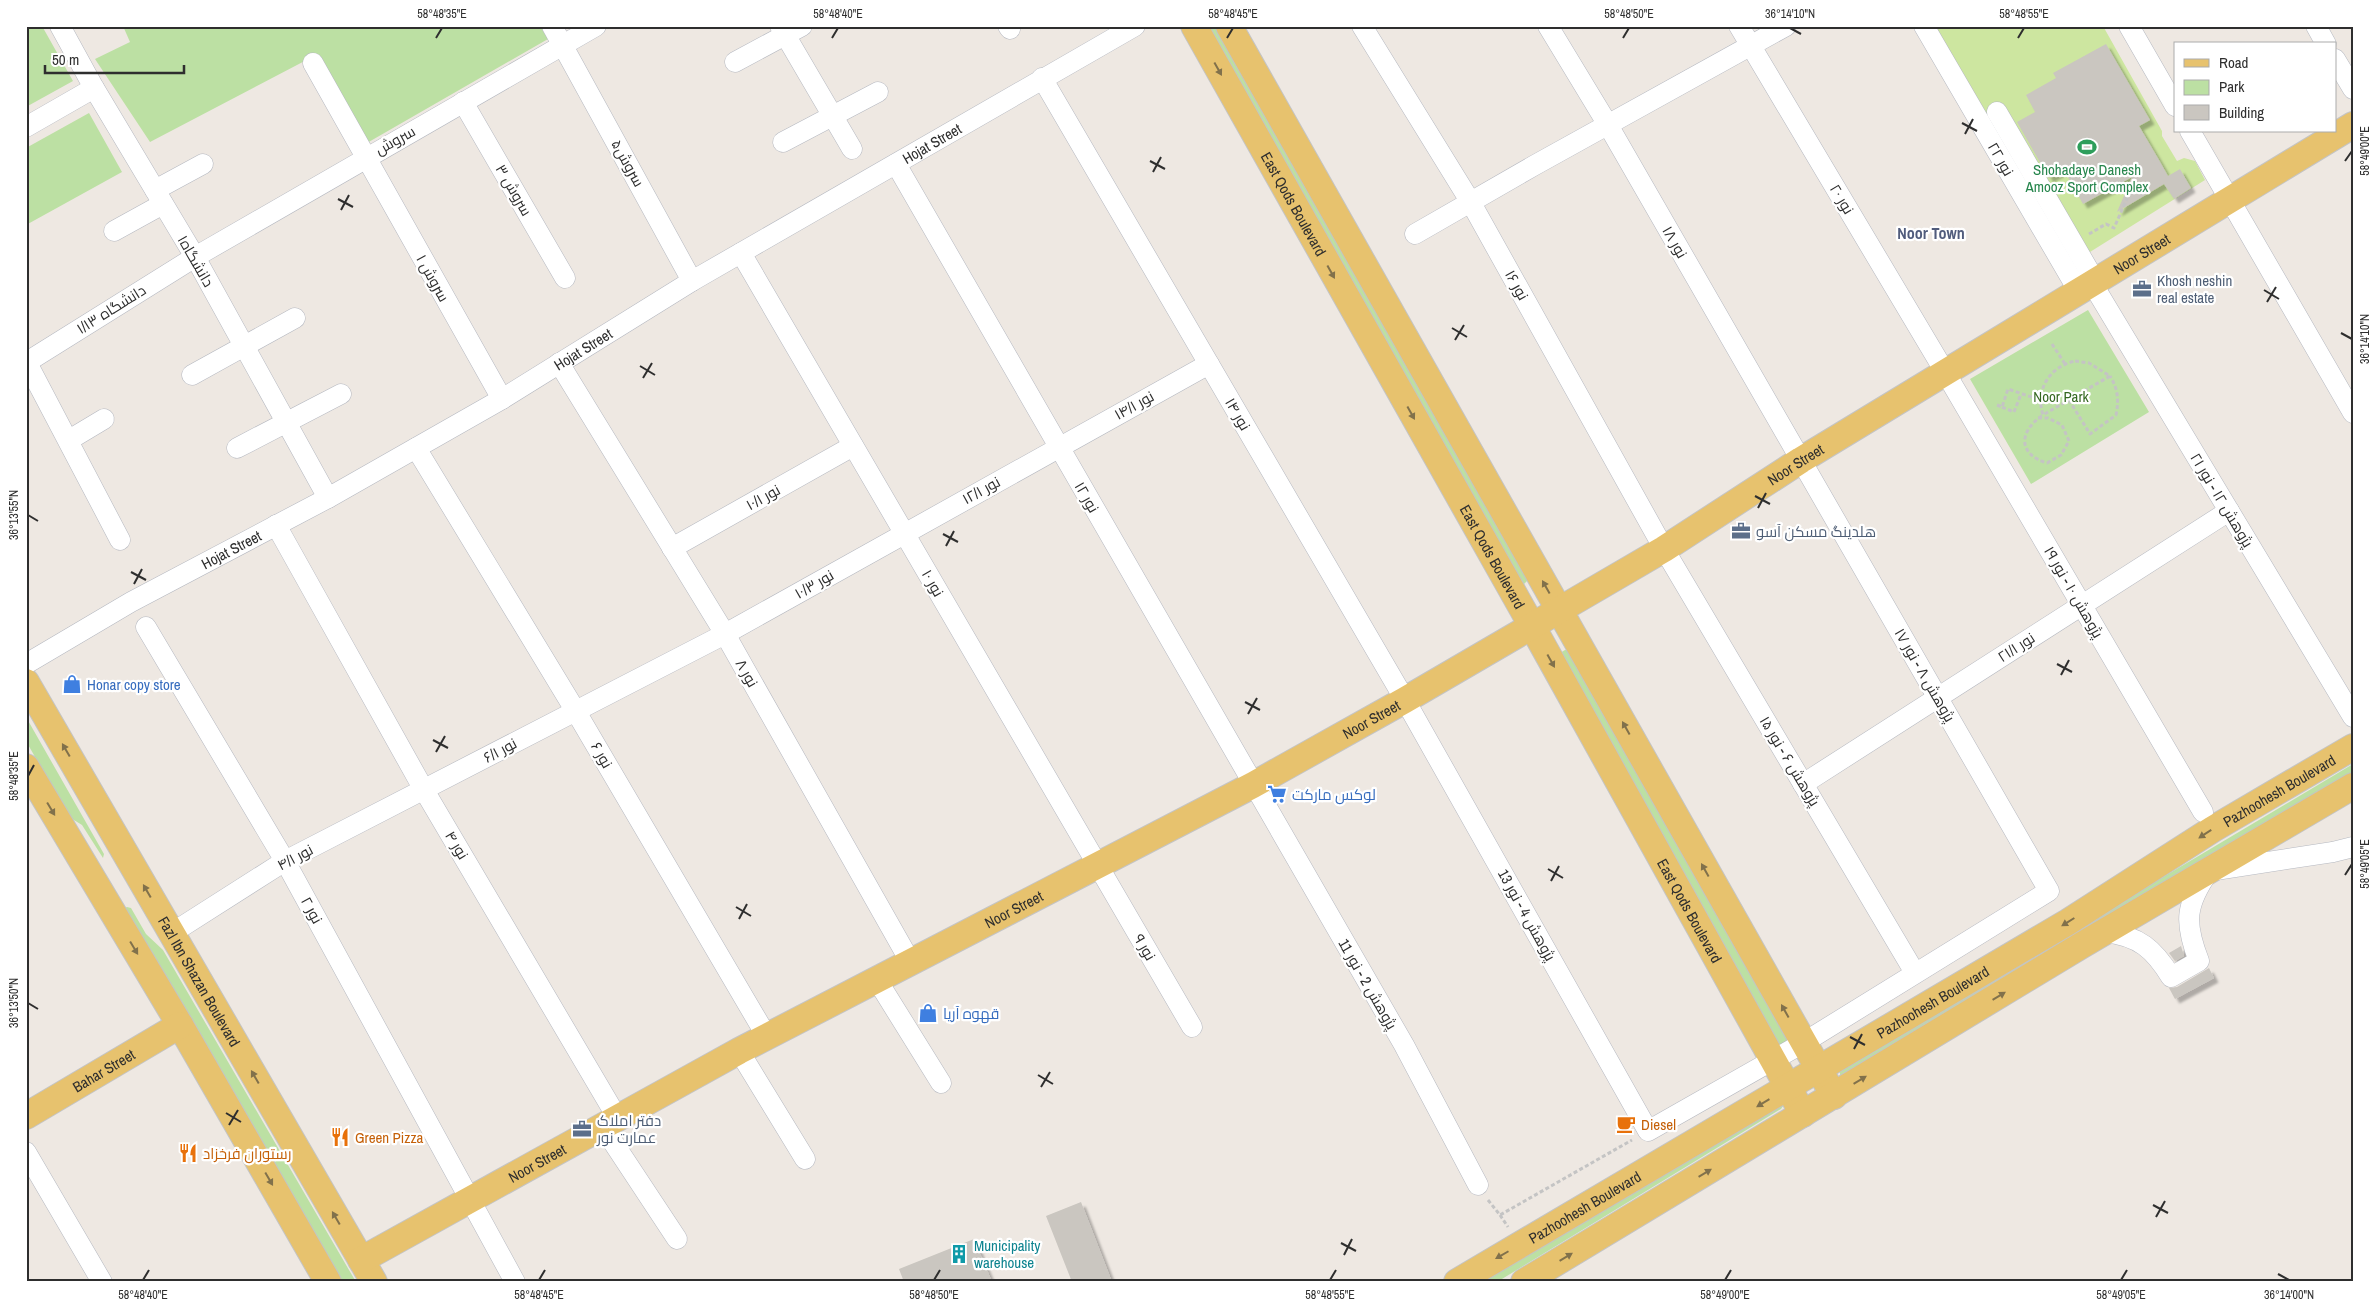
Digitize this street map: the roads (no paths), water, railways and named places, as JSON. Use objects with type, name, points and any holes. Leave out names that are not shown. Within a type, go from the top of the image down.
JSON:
[{"type":"main road","name":"East Qods Boulevard","points":[[1194,26],[1532,626],[1803,1114]]},
{"type":"main road","name":"East Qods Boulevard","points":[[1230,26],[1834,1096]]},
{"type":"main road","name":"Noor Street","points":[[367,1271],[469,1199],[739,1051],[1098,867],[1406,700],[1664,550],[1801,460],[2353,125]]},
{"type":"main road","name":"Fazl Ibn Shazan Boulevard","points":[[26,682],[367,1271]]},
{"type":"main road","name":"Pazhoohesh Boulevard","points":[[1457,1282],[2068,922],[2213,829],[2353,747]]},
{"type":"main road","points":[[26,767],[180,1025],[328,1282]]},
{"type":"main road","name":"Pazhoohesh Boulevard","points":[[1524,1282],[2105,932],[2353,786]]},
{"type":"main road","points":[[95,883],[129,859]]},
{"type":"main road","name":"Bahar Street","points":[[26,1116],[180,1025]]},
{"type":"street","name":"دانشگاه۱","points":[[60,26],[94,88],[195,256],[328,498]]},
{"type":"street","name":"سروش۵","points":[[552,26],[692,281]]},
{"type":"street","name":"سروش","points":[[195,256],[596,26]]},
{"type":"street","name":"Hojat Street","points":[[26,664],[131,602],[328,498],[502,399],[692,281],[1042,78],[1136,26]]},
{"type":"street","name":"نور ۱۶","points":[[1362,26],[1470,201],[1664,550]]},
{"type":"street","name":"نور ۱۸","points":[[1548,26],[1608,125],[1801,460]]},
{"type":"street","name":"نور ۲۰","points":[[1739,26],[1945,372]]},
{"type":"street","points":[[1415,234],[1470,201],[1786,26]]},
{"type":"street","name":"نور ۲۲","points":[[1924,26],[2089,285]]},
{"type":"street","points":[[2129,26],[2174,104]]},
{"type":"street","points":[[2316,26],[2325,42]]},
{"type":"street","points":[[735,62],[789,29],[832,116],[852,149]]},
{"type":"street","points":[[2336,61],[2353,89]]},
{"type":"street","name":"سروش ۱","points":[[313,63],[502,399]]},
{"type":"street","name":"نور ۱۴","points":[[1042,78],[1406,700]]},
{"type":"street","points":[[26,127],[94,88]]},
{"type":"street","points":[[783,142],[878,92]]},
{"type":"street","name":"سروش ۳","points":[[463,102],[565,278]]},
{"type":"street","points":[[1997,112],[2074,244],[2089,285]]},
{"type":"street","points":[[2191,132],[2353,413]]},
{"type":"street","points":[[114,231],[203,164]]},
{"type":"street","name":"نور ۱۲","points":[[896,164],[924,208],[1252,785]]},
{"type":"street","name":"نور ۱۰","points":[[741,253],[1098,867]]},
{"type":"street","name":"دانشگاه ۱/۱۳","points":[[26,361],[195,256]]},
{"type":"street","name":"پژوهش ۱۲ - نور ۲۱","points":[[2089,285],[2229,511],[2353,717]]},
{"type":"street","points":[[192,374],[296,318]]},
{"type":"street","points":[[26,361],[120,540]]},
{"type":"street","name":"نور ۸","points":[[559,363],[725,634],[911,963]]},
{"type":"street","name":"نور ۱۴/۱","points":[[1059,447],[1209,364]]},
{"type":"street","name":"پژوهش ۱۰ - نور ۱۹","points":[[1945,372],[2203,812]]},
{"type":"street","points":[[237,448],[341,394]]},
{"type":"street","points":[[69,440],[104,419]]},
{"type":"street","name":"نور ۱۰/۱","points":[[672,548],[853,446]]},
{"type":"street","name":"نور ۱۲/۱","points":[[904,533],[1059,447]]},
{"type":"street","name":"نور ۶","points":[[416,448],[575,710],[767,1037]]},
{"type":"street","name":"پژوهش ۸ - نور ۱۷","points":[[1801,460],[2050,891],[1915,973]]},
{"type":"street","name":"نور ۲۱/۱","points":[[1803,784],[2229,511]]},
{"type":"street","name":"نور ۴","points":[[276,525],[676,1239]]},
{"type":"street","name":"نور ۱۰/۳","points":[[575,710],[725,634],[904,533]]},
{"type":"street","name":"پژوهش ۶ - نور ۱۵","points":[[1664,550],[1915,973]]},
{"type":"street","name":"نور ۲","points":[[146,627],[285,861],[515,1282]]},
{"type":"street","name":"پژوهش 4 - نور 13","points":[[1406,700],[1648,1131],[1772,1061]]},
{"type":"street","name":"نور ۶/۱","points":[[424,790],[575,710]]},
{"type":"street","name":"پژوهش 2 - نور 11","points":[[1252,785],[1404,1045],[1478,1185]]},
{"type":"street","name":"نور ۴/۱","points":[[172,933],[285,861],[424,790]]},
{"type":"street","points":[[2105,932],[2121,934],[2148,947],[2158,956],[2171,977],[2199,961],[2189,937],[2191,902],[2209,871],[2333,852],[2353,847]]},
{"type":"street","name":"نور ۹","points":[[1098,867],[1192,1027]]},
{"type":"street","points":[[1772,1061],[1915,973]]},
{"type":"street","points":[[876,980],[941,1083]]},
{"type":"street","points":[[739,1051],[805,1158]]},
{"type":"street","points":[[26,1152],[102,1282]]},
{"type":"place","name":"Shohadaye Danesh Amooz Sport Complex","points":[[2087,147]]},
{"type":"place","name":"Khosh neshin real estate","points":[[2142,289]]},
{"type":"place","name":"هلدینگ مسکن آسو","points":[[1741,531]]},
{"type":"place","name":"Honar copy store","points":[[72,684]]},
{"type":"place","name":"لوکس مارکت","points":[[1277,794]]},
{"type":"place","name":"قهوه آریا","points":[[928,1013]]},
{"type":"place","name":"Diesel","points":[[1626,1124]]},
{"type":"place","name":"دفتر املاک عمارت نور","points":[[582,1129]]},
{"type":"place","name":"Green Pizza","points":[[340,1137]]},
{"type":"place","name":"رستوران فرخزاد","points":[[188,1153]]},
{"type":"place","name":"Municipality warehouse","points":[[959,1254]]},
{"type":"district","name":"Noor Town","points":[[1931,233]]},
{"type":"park label","name":"Noor Park","points":[[2061,396]]}]
